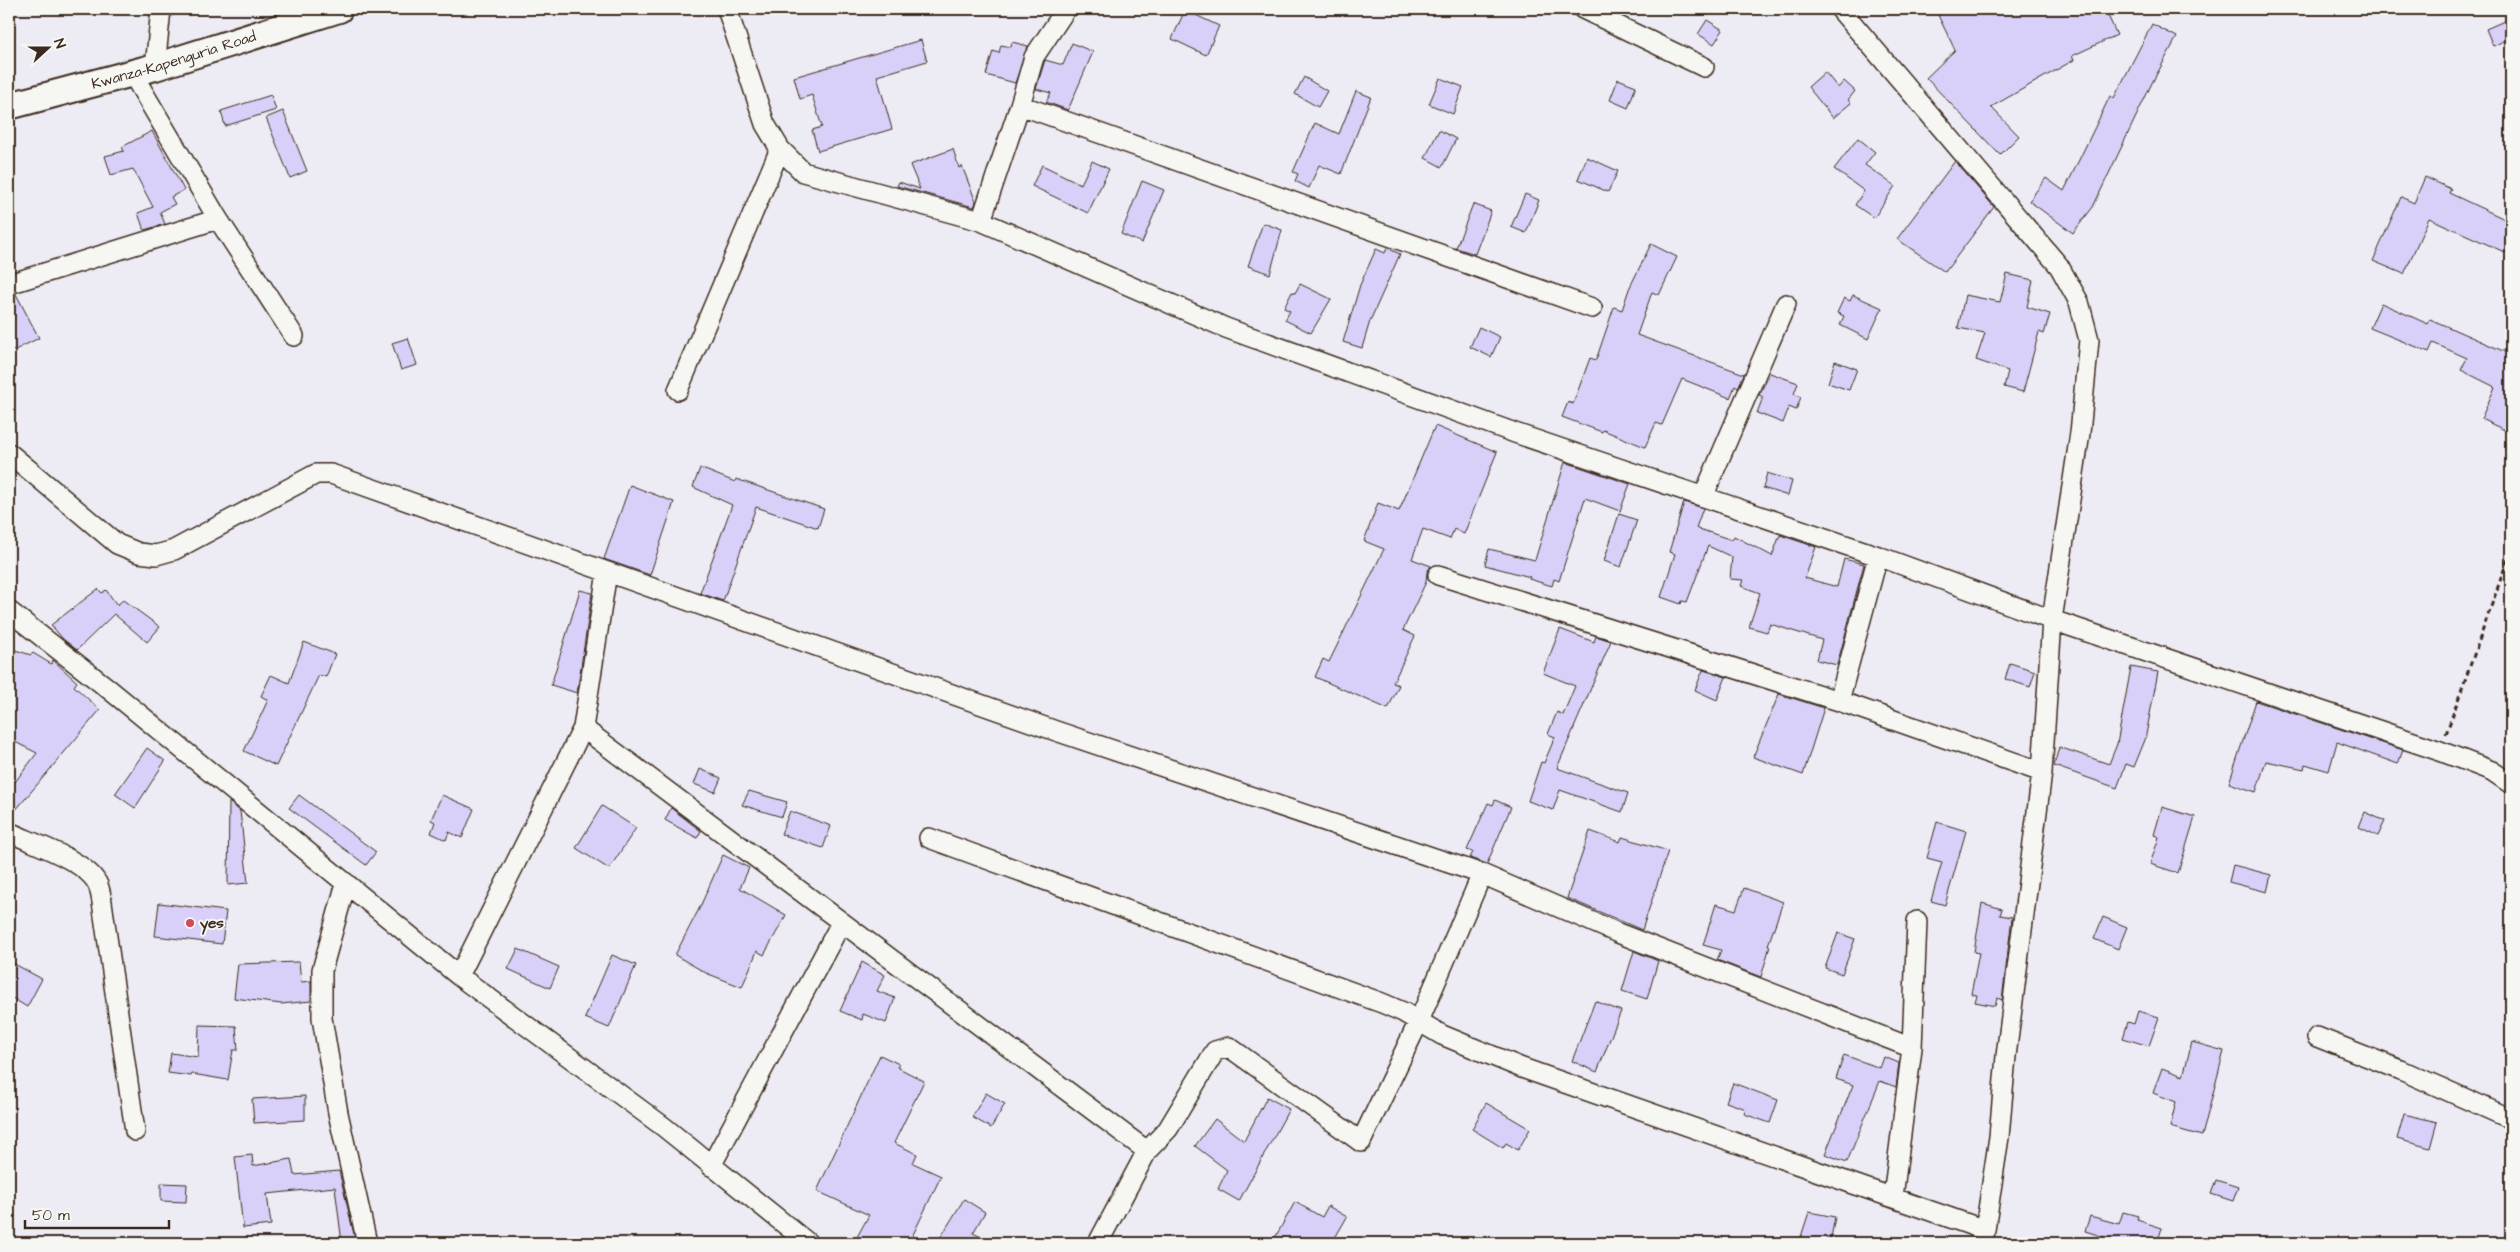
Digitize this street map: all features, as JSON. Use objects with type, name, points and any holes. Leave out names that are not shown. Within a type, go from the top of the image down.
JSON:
[{"type":"street","points":[[161,9],[144,70],[218,219],[294,336]]},
{"type":"street","name":"Kwanza-Kapenguria Road","points":[[9,106],[144,70],[339,9]]},
{"type":"street","points":[[727,9],[765,124],[780,149],[803,172],[981,221],[1226,328],[1515,433],[1878,556],[2052,620],[2440,751],[2492,771],[2511,784]]},
{"type":"street","points":[[981,221],[1034,57],[1066,9]]},
{"type":"street","points":[[1583,9],[1704,67]]},
{"type":"street","points":[[929,838],[1382,1003],[1419,1021],[1442,1035],[1522,1068],[1893,1197],[1984,1236],[1999,1137],[2007,1047],[2042,772],[2052,620],[2080,432],[2089,340],[2079,302],[2059,266],[1840,9]]},
{"type":"street","points":[[1020,105],[1592,308]]},
{"type":"street","points":[[678,390],[780,149]]},
{"type":"street","points":[[9,284],[218,219]]},
{"type":"street","points":[[1703,496],[1786,304]]},
{"type":"street","points":[[9,454],[117,544],[139,553],[156,556],[174,550],[298,482],[316,474],[331,474],[1056,731],[1482,874],[1618,933],[1912,1048]]},
{"type":"street","points":[[1839,701],[1878,556]]},
{"type":"street","points":[[459,976],[583,728],[607,572]]},
{"type":"street","points":[[1438,575],[1839,701],[2042,772]]},
{"type":"street","points":[[9,611],[110,690],[459,976],[664,1127],[808,1243]]},
{"type":"street","points":[[583,728],[1147,1151]]},
{"type":"street","points":[[9,832],[68,859],[86,871],[97,882],[102,902],[135,1131]]},
{"type":"street","points":[[1098,1243],[1147,1151],[1168,1129],[1215,1051],[1221,1047],[1229,1047],[1361,1142],[1419,1021],[1482,874]]},
{"type":"street","points":[[346,883],[322,970],[322,1018],[338,1113],[367,1243]]},
{"type":"street","points":[[1893,1197],[1912,1048],[1917,921]]},
{"type":"street","points":[[711,1166],[841,923]]},
{"type":"street","points":[[2316,1037],[2401,1070],[2511,1119]]},
{"type":"path","points":[[2440,751],[2511,550]]},
{"type":"building","points":[[1935,9],[2105,9],[2117,35],[2072,56],[2074,60],[1991,107],[2019,136],[2000,155],[1926,78],[1955,50]]},
{"type":"building","points":[[1185,10],[1219,26],[1206,55],[1172,39]]},
{"type":"building","points":[[2511,18],[2511,38],[2493,46],[2486,29]]},
{"type":"building","points":[[1707,20],[1723,30],[1714,44],[1698,34]]},
{"type":"building","points":[[2152,24],[2177,37],[2152,83],[2093,207],[2073,233],[2029,201],[2046,178],[2064,191],[2110,96],[2114,98]]},
{"type":"building","points":[[921,40],[927,61],[877,76],[892,129],[818,151],[812,130],[822,127],[812,95],[800,99],[794,77]]},
{"type":"building","points":[[1012,42],[1028,46],[1015,83],[986,75],[993,51],[999,53],[1001,45],[1011,47]]},
{"type":"building","points":[[1072,43],[1093,52],[1068,110],[1046,102],[1051,93],[1036,89],[1045,60],[1063,65]]},
{"type":"building","points":[[1825,72],[1838,88],[1844,81],[1855,91],[1848,100],[1851,103],[1833,118],[1808,87]]},
{"type":"building","points":[[1304,77],[1327,91],[1318,107],[1295,94]]},
{"type":"building","points":[[1440,78],[1463,87],[1453,114],[1429,104]]},
{"type":"building","points":[[1618,79],[1636,86],[1628,108],[1610,100]]},
{"type":"building","points":[[1356,91],[1371,97],[1341,174],[1319,165],[1309,188],[1295,181],[1298,174],[1293,172],[1315,123],[1339,134]]},
{"type":"building","points":[[271,95],[276,110],[225,126],[221,111]]},
{"type":"building","points":[[283,111],[307,171],[290,178],[266,118]]},
{"type":"building","points":[[1439,130],[1456,139],[1442,167],[1425,158]]},
{"type":"building","points":[[152,131],[184,190],[171,197],[175,204],[160,212],[165,224],[144,230],[138,213],[153,207],[133,169],[111,175],[105,156],[124,151],[122,147]]},
{"type":"building","points":[[1858,138],[1875,152],[1865,165],[1895,186],[1874,218],[1855,205],[1864,191],[1834,169]]},
{"type":"building","points":[[953,149],[959,168],[962,166],[976,202],[974,207],[897,186],[899,182],[920,189],[910,165]]},
{"type":"building","points":[[1587,157],[1618,171],[1608,192],[1578,179]]},
{"type":"building","points":[[1092,161],[1109,169],[1088,213],[1032,186],[1042,165],[1081,184]]},
{"type":"building","points":[[1955,161],[1994,207],[1945,272],[1897,239]]},
{"type":"building","points":[[2425,177],[2451,189],[2449,193],[2511,222],[2511,255],[2429,218],[2404,274],[2373,261],[2401,197],[2414,203]]},
{"type":"building","points":[[1142,181],[1164,190],[1142,243],[1121,234]]},
{"type":"building","points":[[1525,194],[1539,200],[1526,233],[1511,227]]},
{"type":"building","points":[[1473,204],[1491,211],[1475,254],[1456,248]]},
{"type":"building","points":[[1263,223],[1282,230],[1270,274],[1248,266]]},
{"type":"building","points":[[1651,244],[1677,257],[1659,295],[1652,292],[1637,335],[1744,374],[1738,388],[1735,386],[1730,398],[1682,379],[1662,425],[1656,423],[1645,447],[1603,430],[1602,432],[1562,417],[1568,402],[1573,404],[1590,358],[1596,360],[1614,307],[1622,310],[1629,289]]},
{"type":"building","points":[[1387,248],[1400,254],[1370,321],[1362,348],[1343,342],[1360,285],[1376,249],[1385,253]]},
{"type":"building","points":[[2007,274],[2033,280],[2027,307],[2050,314],[2044,334],[2039,332],[2023,392],[2004,387],[2008,371],[1976,360],[1985,333],[1958,328],[1965,295],[2000,302]]},
{"type":"building","points":[[1300,284],[1331,299],[1311,333],[1285,320],[1290,311],[1284,308],[1292,292],[1295,293]]},
{"type":"building","points":[[16,294],[39,338],[9,353],[9,295]]},
{"type":"building","points":[[1853,295],[1882,308],[1868,339],[1840,325],[1844,316],[1837,313],[1844,298],[1850,301]]},
{"type":"building","points":[[2381,303],[2428,324],[2430,319],[2510,354],[2511,351],[2511,433],[2481,419],[2495,387],[2461,370],[2467,358],[2433,343],[2429,352],[2370,328]]},
{"type":"building","points":[[1479,327],[1500,337],[1491,357],[1470,347]]},
{"type":"building","points":[[408,338],[417,365],[401,370],[392,343]]},
{"type":"building","points":[[1835,361],[1857,369],[1849,390],[1828,383]]},
{"type":"building","points":[[1770,373],[1798,383],[1794,394],[1801,397],[1796,410],[1789,407],[1783,423],[1757,413],[1763,397],[1759,395]]},
{"type":"building","points":[[1435,426],[1497,452],[1464,534],[1454,529],[1450,539],[1423,529],[1412,559],[1431,566],[1427,572],[1426,582],[1403,630],[1415,636],[1393,683],[1399,685],[1388,709],[1315,677],[1323,659],[1329,662],[1384,549],[1364,541],[1378,503],[1399,511]]},
{"type":"building","points":[[1565,462],[1630,484],[1620,511],[1585,498],[1559,581],[1554,579],[1552,586],[1529,579],[1530,577],[1485,565],[1489,549],[1535,560]]},
{"type":"building","points":[[700,468],[735,482],[736,479],[824,509],[818,528],[756,507],[723,601],[700,593],[732,505],[693,487]]},
{"type":"building","points":[[1767,473],[1792,481],[1788,496],[1763,488]]},
{"type":"building","points":[[630,485],[674,502],[650,575],[604,559]]},
{"type":"building","points":[[1684,502],[1703,508],[1696,528],[1732,540],[1734,536],[1772,556],[1780,535],[1816,547],[1805,578],[1837,587],[1844,559],[1864,564],[1837,665],[1817,660],[1822,640],[1770,624],[1767,632],[1749,627],[1760,593],[1741,586],[1743,580],[1730,579],[1732,557],[1708,546],[1687,602],[1682,601],[1681,604],[1661,597],[1675,554],[1669,552]]},
{"type":"building","points":[[1619,514],[1637,520],[1621,567],[1604,561]]},
{"type":"building","points":[[98,589],[102,593],[106,590],[117,605],[123,600],[160,627],[147,642],[114,614],[77,650],[63,639],[51,625]]},
{"type":"building","points":[[580,590],[592,593],[577,693],[551,685]]},
{"type":"building","points":[[1560,629],[1594,642],[1596,636],[1611,641],[1557,768],[1628,793],[1622,812],[1560,790],[1553,810],[1528,801],[1541,762],[1544,763],[1555,737],[1548,734],[1557,712],[1563,715],[1575,686],[1543,673]]},
{"type":"building","points":[[304,642],[335,654],[326,677],[319,675],[276,766],[244,751],[268,700],[261,696],[271,675],[289,683]]},
{"type":"building","points":[[9,648],[31,655],[33,653],[51,664],[53,660],[77,682],[74,686],[100,710],[9,818],[9,790],[37,753],[9,739]]},
{"type":"building","points":[[2010,663],[2035,671],[2030,687],[2005,679]]},
{"type":"building","points":[[2131,667],[2158,672],[2145,740],[2134,767],[2126,764],[2117,788],[2054,766],[2059,747],[2109,764],[2117,744]]},
{"type":"building","points":[[1703,670],[1726,677],[1717,700],[1695,690]]},
{"type":"building","points":[[1779,694],[1824,708],[1803,775],[1753,757]]},
{"type":"building","points":[[2256,701],[2403,750],[2398,764],[2337,742],[2329,771],[2305,764],[2304,769],[2266,761],[2256,792],[2229,783]]},
{"type":"building","points":[[147,748],[165,761],[135,808],[115,794]]},
{"type":"building","points":[[700,769],[721,778],[715,792],[694,784]]},
{"type":"building","points":[[749,791],[787,802],[782,817],[742,805]]},
{"type":"building","points":[[299,795],[376,852],[366,865],[289,808]]},
{"type":"building","points":[[442,795],[474,809],[462,838],[449,832],[446,840],[431,833],[435,822],[431,820]]},
{"type":"building","points":[[1495,800],[1511,807],[1487,864],[1470,858],[1473,852],[1467,850],[1488,803],[1493,805]]},
{"type":"building","name":"yes","points":[[229,802],[240,811],[248,883],[228,885]]},
{"type":"building","points":[[602,806],[636,828],[609,869],[576,848]]},
{"type":"building","points":[[2162,807],[2195,817],[2178,873],[2150,864],[2159,837],[2154,835]]},
{"type":"building","points":[[671,808],[701,831],[697,838],[665,820]]},
{"type":"building","points":[[790,811],[831,826],[823,848],[781,834]]},
{"type":"building","points":[[2365,812],[2385,821],[2378,836],[2359,827]]},
{"type":"building","points":[[1937,822],[1966,831],[1945,905],[1931,901],[1942,862],[1927,858]]},
{"type":"building","points":[[1590,831],[1620,842],[1622,837],[1668,851],[1642,930],[1567,898]]},
{"type":"building","points":[[723,855],[749,868],[740,888],[786,915],[764,955],[757,951],[742,987],[706,973],[675,955],[700,907]]},
{"type":"building","points":[[2233,865],[2271,875],[2267,892],[2229,882]]},
{"type":"building","points":[[1744,888],[1783,902],[1768,945],[1770,946],[1761,977],[1717,960],[1721,950],[1703,945],[1716,904],[1736,910]]},
{"type":"building","name":"yes","points":[[159,903],[226,911],[222,944],[155,936]]},
{"type":"building","points":[[1982,903],[2002,909],[2000,915],[2012,917],[2002,1000],[1997,998],[1995,1006],[1975,1002],[1977,995],[1971,994],[1979,953],[1974,952]]},
{"type":"building","points":[[2103,917],[2127,927],[2118,949],[2094,939]]},
{"type":"building","points":[[1838,933],[1855,939],[1842,974],[1825,968]]},
{"type":"building","points":[[518,949],[559,967],[550,988],[508,969]]},
{"type":"building","points":[[1634,951],[1658,961],[1647,999],[1622,991]]},
{"type":"building","points":[[612,955],[636,965],[609,1028],[585,1018]]},
{"type":"building","points":[[9,961],[42,979],[27,1007],[9,996]]},
{"type":"building","points":[[299,962],[301,982],[311,981],[311,1001],[281,1004],[234,998],[238,964]]},
{"type":"building","points":[[862,962],[885,975],[877,991],[895,998],[886,1023],[863,1014],[862,1020],[840,1011]]},
{"type":"building","points":[[1595,1001],[1621,1011],[1597,1072],[1572,1061]]},
{"type":"building","points":[[2138,1011],[2159,1017],[2149,1046],[2123,1038],[2128,1022],[2134,1024]]},
{"type":"building","points":[[199,1025],[236,1026],[238,1050],[233,1050],[228,1080],[192,1074],[191,1076],[168,1073],[171,1053],[198,1057]]},
{"type":"building","points":[[2192,1042],[2224,1051],[2202,1136],[2170,1127],[2176,1102],[2153,1093],[2162,1068],[2183,1076]]},
{"type":"building","points":[[880,1055],[899,1064],[897,1067],[924,1081],[894,1143],[917,1154],[913,1163],[941,1176],[909,1243],[870,1243],[857,1237],[869,1215],[817,1191]]},
{"type":"building","points":[[1844,1055],[1880,1068],[1884,1057],[1899,1063],[1896,1087],[1880,1081],[1847,1162],[1825,1154],[1853,1085],[1836,1079]]},
{"type":"building","points":[[1733,1083],[1778,1100],[1770,1123],[1744,1114],[1746,1109],[1726,1102]]},
{"type":"building","points":[[986,1093],[1005,1104],[991,1128],[972,1117]]},
{"type":"building","points":[[305,1096],[305,1120],[254,1123],[252,1099]]},
{"type":"building","points":[[1267,1097],[1289,1109],[1239,1201],[1218,1189],[1227,1170],[1195,1146],[1215,1119],[1244,1141]]},
{"type":"building","points":[[1486,1103],[1530,1129],[1518,1150],[1506,1143],[1503,1148],[1472,1129]]},
{"type":"building","points":[[2404,1114],[2437,1122],[2430,1148],[2397,1139]]},
{"type":"building","points":[[252,1155],[253,1166],[291,1159],[294,1175],[339,1171],[356,1243],[342,1243],[335,1187],[267,1194],[271,1225],[243,1228],[235,1157]]},
{"type":"building","points":[[2216,1180],[2238,1187],[2233,1201],[2211,1194]]},
{"type":"building","points":[[161,1183],[187,1184],[186,1202],[161,1201]]},
{"type":"building","points":[[964,1199],[985,1212],[973,1233],[993,1243],[937,1243]]},
{"type":"building","points":[[1295,1202],[1322,1217],[1328,1206],[1347,1217],[1332,1243],[1272,1243]]},
{"type":"building","points":[[1809,1212],[1835,1217],[1830,1243],[1799,1243]]},
{"type":"building","points":[[2123,1212],[2138,1216],[2137,1220],[2162,1228],[2157,1243],[2113,1243],[2114,1240],[2085,1231],[2090,1216],[2119,1224]]},
{"type":"place","name":"yes","points":[[190,923]]}]
